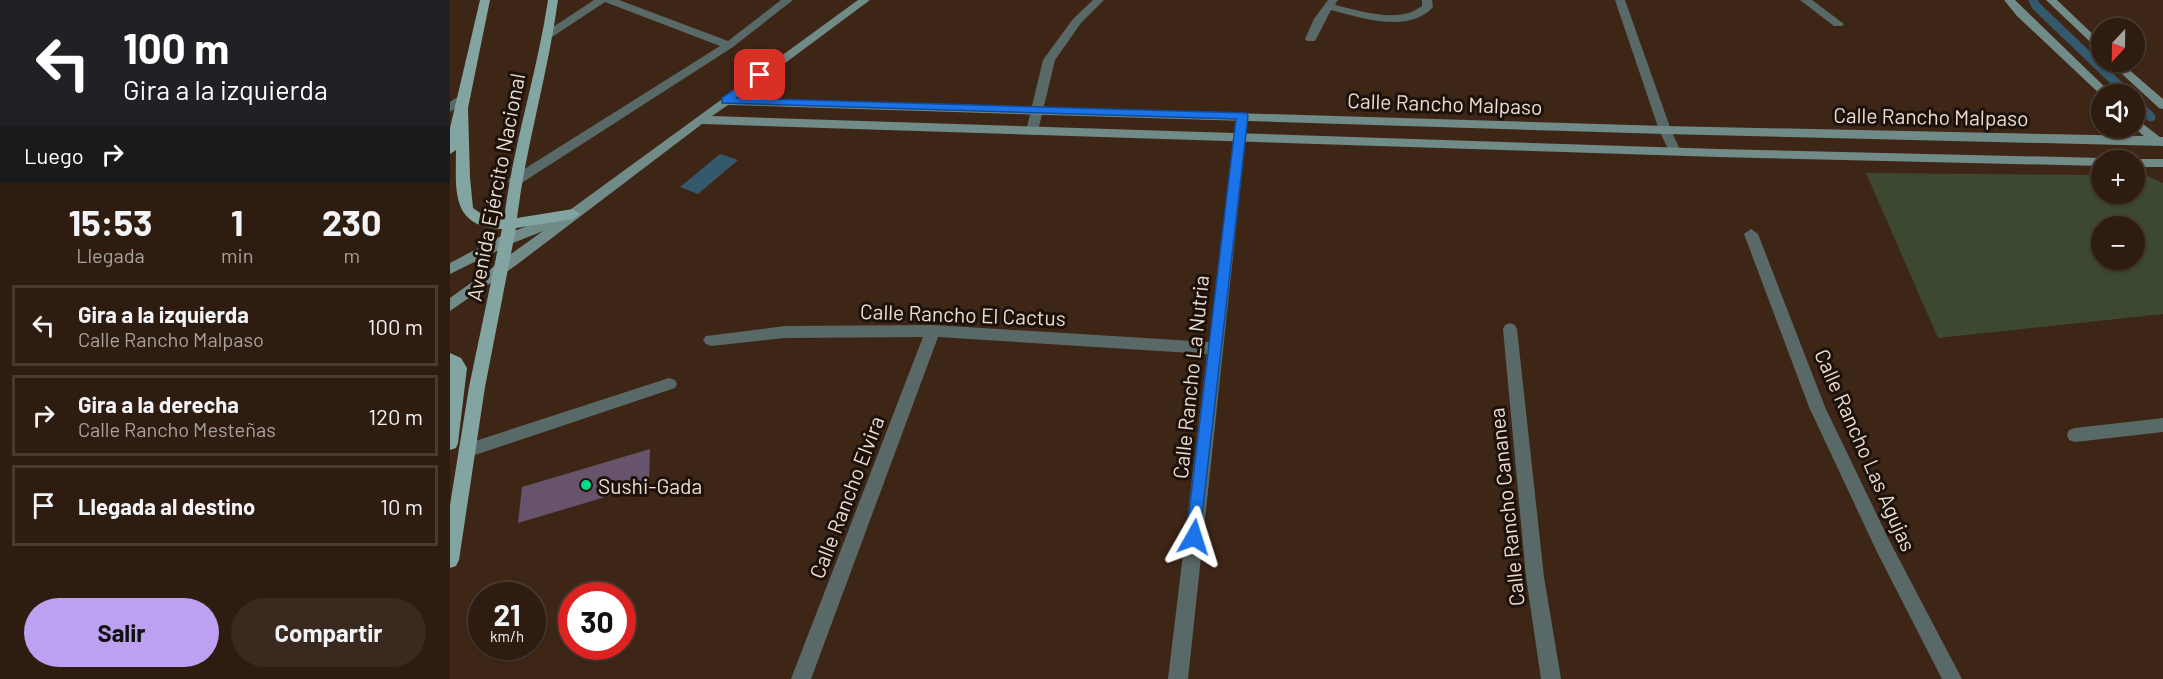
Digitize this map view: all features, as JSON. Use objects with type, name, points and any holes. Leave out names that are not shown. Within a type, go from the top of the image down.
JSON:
[{"type":"main road","points":[[450,150],[485,0]]},
{"type":"main road","name":"Avenida Ejército Nacional","points":[[450,560],[466,451],[499,273],[508,239],[515,181],[548,35],[553,0]]},
{"type":"main road","points":[[459,104],[464,157],[463,192],[466,208],[476,218],[485,222],[510,223],[573,214]]},
{"type":"main road","points":[[450,359],[456,362],[459,368],[450,443]]},
{"type":"street","points":[[548,35],[601,0]]},
{"type":"street","points":[[609,0],[729,45]]},
{"type":"street","points":[[515,181],[729,45],[788,0]]},
{"type":"street","points":[[450,305],[499,273],[573,214],[699,120],[865,0]]},
{"type":"street","points":[[1032,131],[1049,60],[1077,21],[1099,0]]},
{"type":"street","points":[[1311,39],[1318,19],[1330,3],[1376,17],[1403,18],[1425,11],[1428,7],[1427,0]]},
{"type":"street","points":[[1620,0],[1665,130],[1676,152]]},
{"type":"street","points":[[1805,0],[1838,24]]},
{"type":"street","points":[[2009,0],[2020,14],[2095,84]]},
{"type":"street","points":[[2051,0],[2091,39]]},
{"type":"street","points":[[2125,72],[2163,105]]},
{"type":"street","name":"Calle Rancho Malpaso","points":[[726,101],[2161,143]]},
{"type":"street","name":"Calle Rancho La Nutria","points":[[1178,679],[1242,116]]},
{"type":"street","name":"Calle Rancho Malpaso","points":[[699,120],[1676,152],[2091,162]]},
{"type":"street","points":[[2145,130],[2161,143]]},
{"type":"street","points":[[2145,162],[2163,163]]},
{"type":"street","points":[[450,269],[508,239],[573,214]]},
{"type":"street","name":"Calle Rancho Las Agujas","points":[[1751,234],[1817,406],[1883,546],[1952,679]]},
{"type":"street","name":"Calle Rancho Cananea","points":[[1510,329],[1535,577],[1551,679]]},
{"type":"street","name":"Calle Rancho El Cactus","points":[[711,340],[785,332],[933,331],[1214,348]]},
{"type":"street","name":"Calle Rancho Elvira","points":[[801,679],[933,331]]},
{"type":"street","points":[[466,451],[669,384]]},
{"type":"street","points":[[2074,435],[2163,425]]},
{"type":"green space","points":[[1866,173],[2091,175],[2091,204],[2145,204],[2145,175],[2163,183],[2163,314],[1938,338]]},
{"type":"water","points":[[720,154],[738,160],[698,194],[680,187]]},
{"type":"building","name":"Sushi-Gada","points":[[650,449],[649,484],[518,523],[522,487]]},
{"type":"waterway","points":[[2033,0],[2036,6],[2118,84]]},
{"type":"waterway","points":[[2145,111],[2151,117]]},
{"type":"place","name":"Sushi-Gada","points":[[586,485]]},
{"type":"route","points":[[760,75],[726,101],[1242,116],[1194,537]]}]
